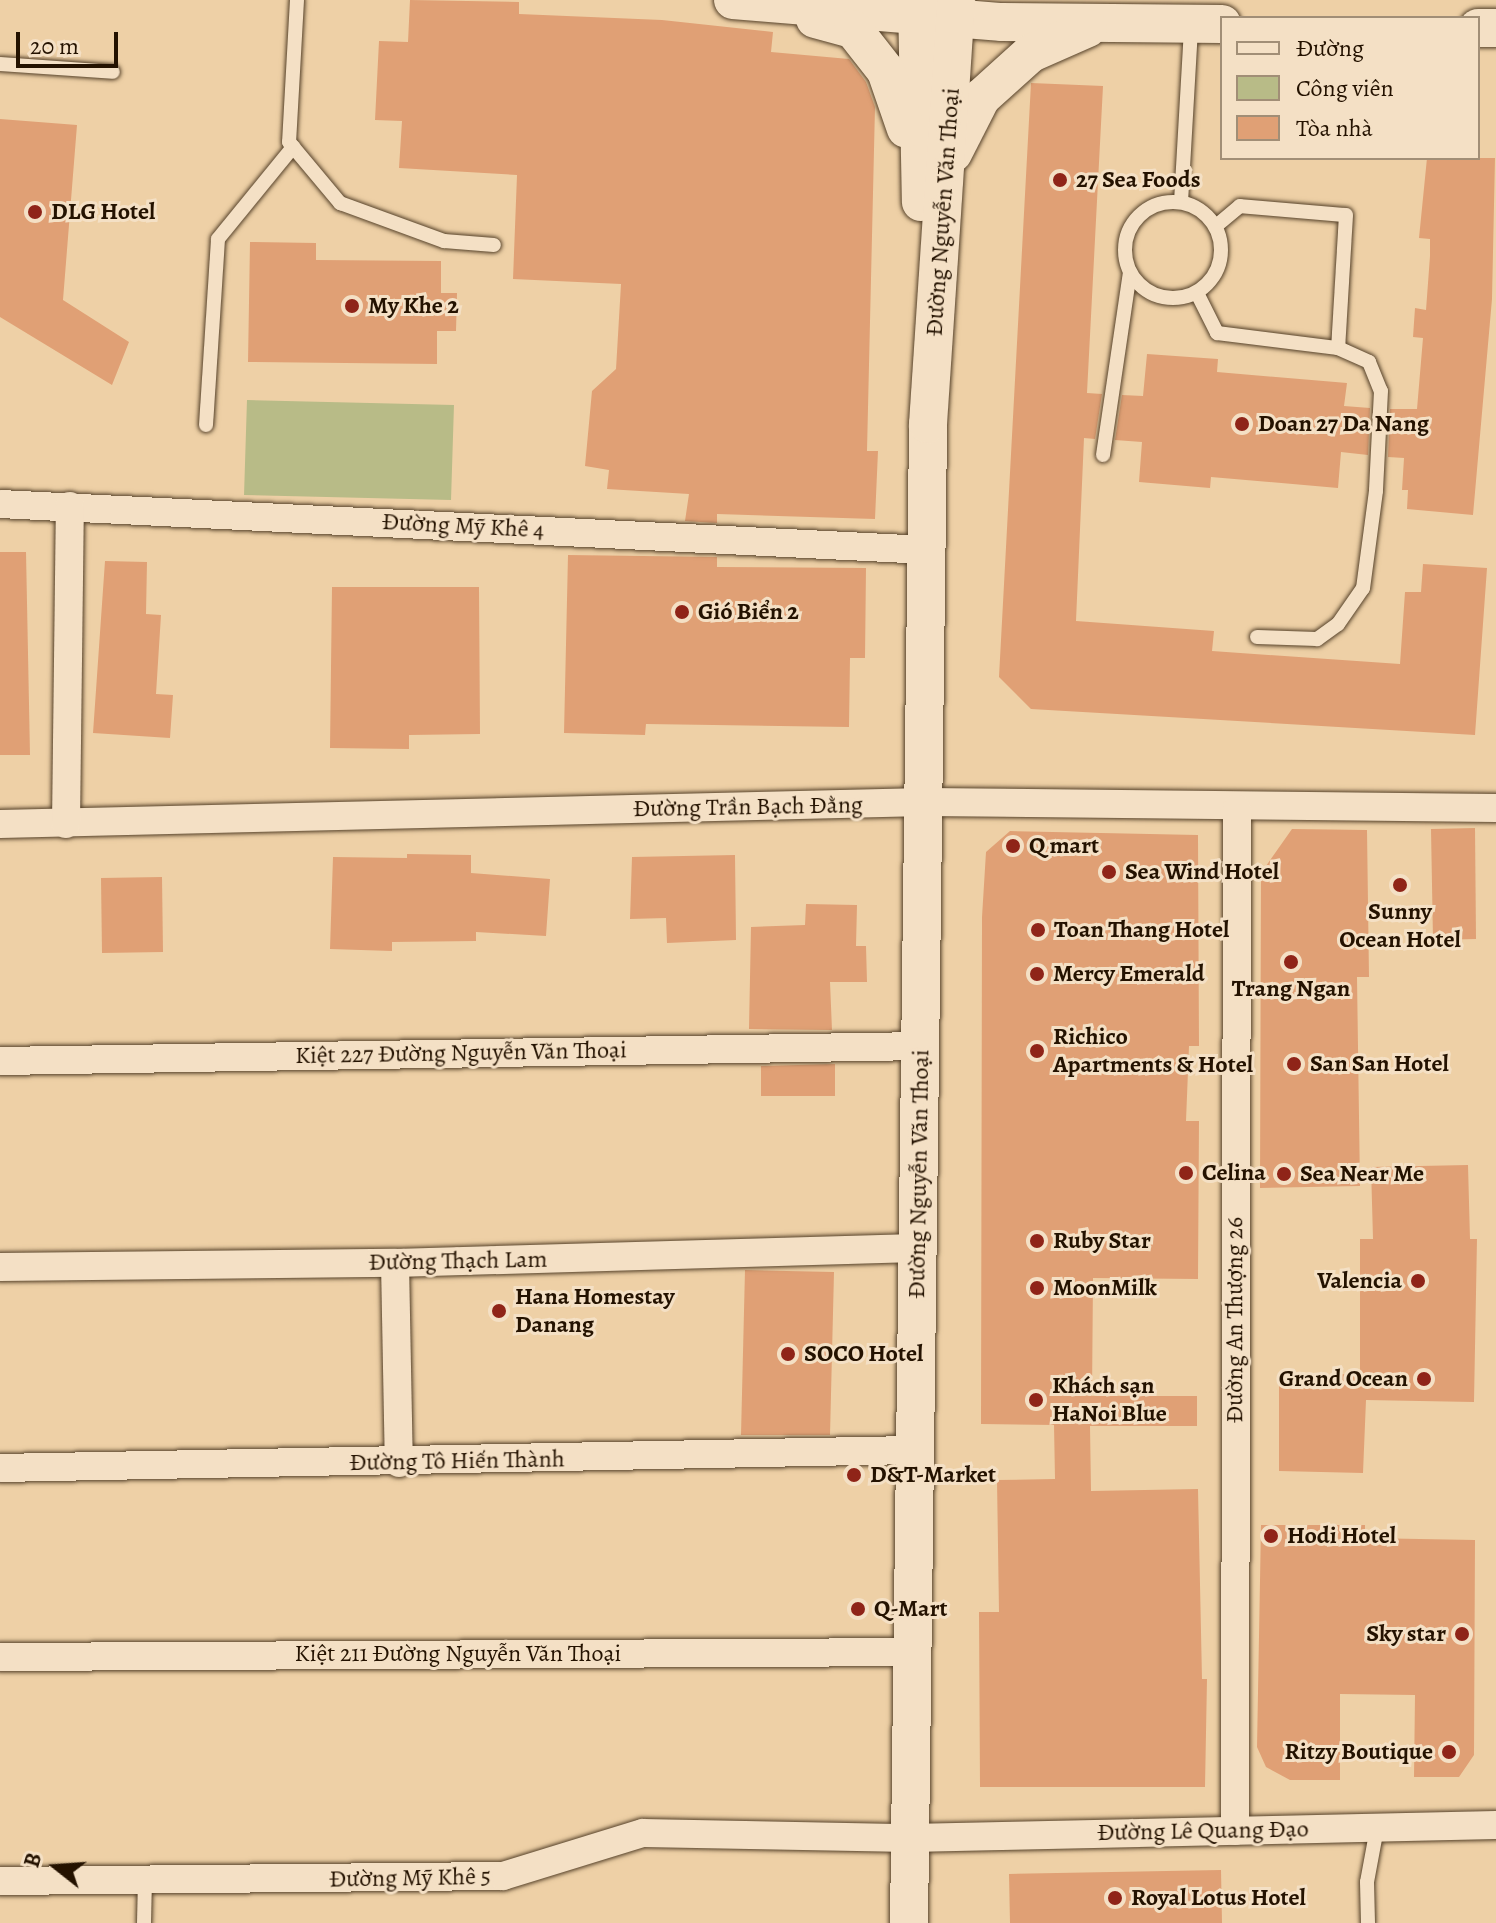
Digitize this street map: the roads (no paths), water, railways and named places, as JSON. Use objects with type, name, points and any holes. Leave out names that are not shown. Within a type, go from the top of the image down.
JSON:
[{"type":"main road","points":[[741,1],[955,9],[1099,23],[1201,16]]},
{"type":"main road","points":[[741,1],[853,29],[886,71],[932,168],[981,98],[1031,53],[1099,23]]},
{"type":"main road","name":"Đường Nguyễn Văn Thoại","points":[[909,1923],[916,1652],[916,1248],[922,1046],[932,168],[916,8]]},
{"type":"main road","name":"Đường Nguyễn Văn Thoại","points":[[932,168],[955,9]]},
{"type":"street","name":"Đường Mỹ Khê 4","points":[[0,504],[926,550]]},
{"type":"street","points":[[66,824],[70,506]]},
{"type":"street","name":"Đường Trần Bạch Đằng","points":[[0,824],[925,802],[1237,809],[1496,808]]},
{"type":"street","name":"Đường An Thượng 26","points":[[1235,1831],[1237,809]]},
{"type":"street","name":"Kiệt 227 Đường Nguyễn Văn Thoại","points":[[0,1061],[922,1046]]},
{"type":"street","name":"Đường Thạch Lam","points":[[0,1267],[395,1263],[916,1248]]},
{"type":"street","points":[[395,1263],[399,1463]]},
{"type":"street","name":"Đường Tô Hiến Thành","points":[[0,1468],[399,1463],[914,1450]]},
{"type":"street","name":"Kiệt 211 Đường Nguyễn Văn Thoại","points":[[0,1657],[916,1652]]},
{"type":"street","name":"Đường Lê Quang Đạo","points":[[910,1838],[1496,1825]]},
{"type":"street","name":"Đường Mỹ Khê 5","points":[[0,1881],[503,1876],[643,1833],[910,1838]]},
{"type":"lane","points":[[297,0],[289,142],[293,147],[340,203],[444,241],[494,245]]},
{"type":"lane","points":[[1181,202],[1201,16]]},
{"type":"lane","points":[[0,64],[113,72]]},
{"type":"lane","points":[[206,425],[218,239],[293,147]]},
{"type":"lane","points":[[1103,455],[1130,273],[1125,258],[1130,228],[1152,206],[1181,202],[1195,206],[1216,226],[1222,256],[1217,271],[1197,293],[1167,298],[1152,294],[1130,273]]},
{"type":"lane","points":[[1216,226],[1240,206],[1346,215],[1338,348]]},
{"type":"lane","points":[[1197,293],[1217,333],[1338,348],[1369,362],[1381,391],[1376,491],[1363,588],[1338,624],[1317,639],[1257,637]]},
{"type":"lane","points":[[1368,1923],[1367,1882],[1377,1828]]},
{"type":"lane","points":[[144,1923],[145,1880]]},
{"type":"place","name":"27 Sea Foods","points":[[1060,180]]},
{"type":"place","name":"DLG Hotel","points":[[35,212]]},
{"type":"place","name":"My Khe 2","points":[[352,306]]},
{"type":"place","name":"Doan 27 Da Nang","points":[[1242,424]]},
{"type":"place","name":"Gió Biển 2","points":[[682,612]]},
{"type":"place","name":"Q mart","points":[[1013,846]]},
{"type":"place","name":"Sea Wind Hotel","points":[[1109,872]]},
{"type":"place","name":"Sunny Ocean Hotel","points":[[1400,885]]},
{"type":"place","name":"Toan Thang Hotel","points":[[1038,930]]},
{"type":"place","name":"Trang Ngan","points":[[1291,962]]},
{"type":"place","name":"Mercy Emerald","points":[[1037,974]]},
{"type":"place","name":"Richico Apartments & Hotel","points":[[1037,1051]]},
{"type":"place","name":"San San Hotel","points":[[1294,1064]]},
{"type":"place","name":"Celina","points":[[1186,1173]]},
{"type":"place","name":"Sea Near Me","points":[[1284,1174]]},
{"type":"place","name":"Ruby Star","points":[[1037,1241]]},
{"type":"place","name":"Valencia","points":[[1418,1281]]},
{"type":"place","name":"MoonMilk","points":[[1037,1288]]},
{"type":"place","name":"Hana Homestay Danang","points":[[499,1311]]},
{"type":"place","name":"SOCO Hotel","points":[[788,1354]]},
{"type":"place","name":"Grand Ocean","points":[[1424,1379]]},
{"type":"place","name":"Khách sạn HaNoi Blue","points":[[1036,1400]]},
{"type":"place","name":"D&T-Market","points":[[854,1475]]},
{"type":"place","name":"Hodi Hotel","points":[[1271,1536]]},
{"type":"place","name":"Q-Mart","points":[[858,1609]]},
{"type":"place","name":"Sky star","points":[[1462,1634]]},
{"type":"place","name":"Ritzy Boutique","points":[[1449,1752]]},
{"type":"place","name":"Royal Lotus Hotel","points":[[1115,1898]]}]
